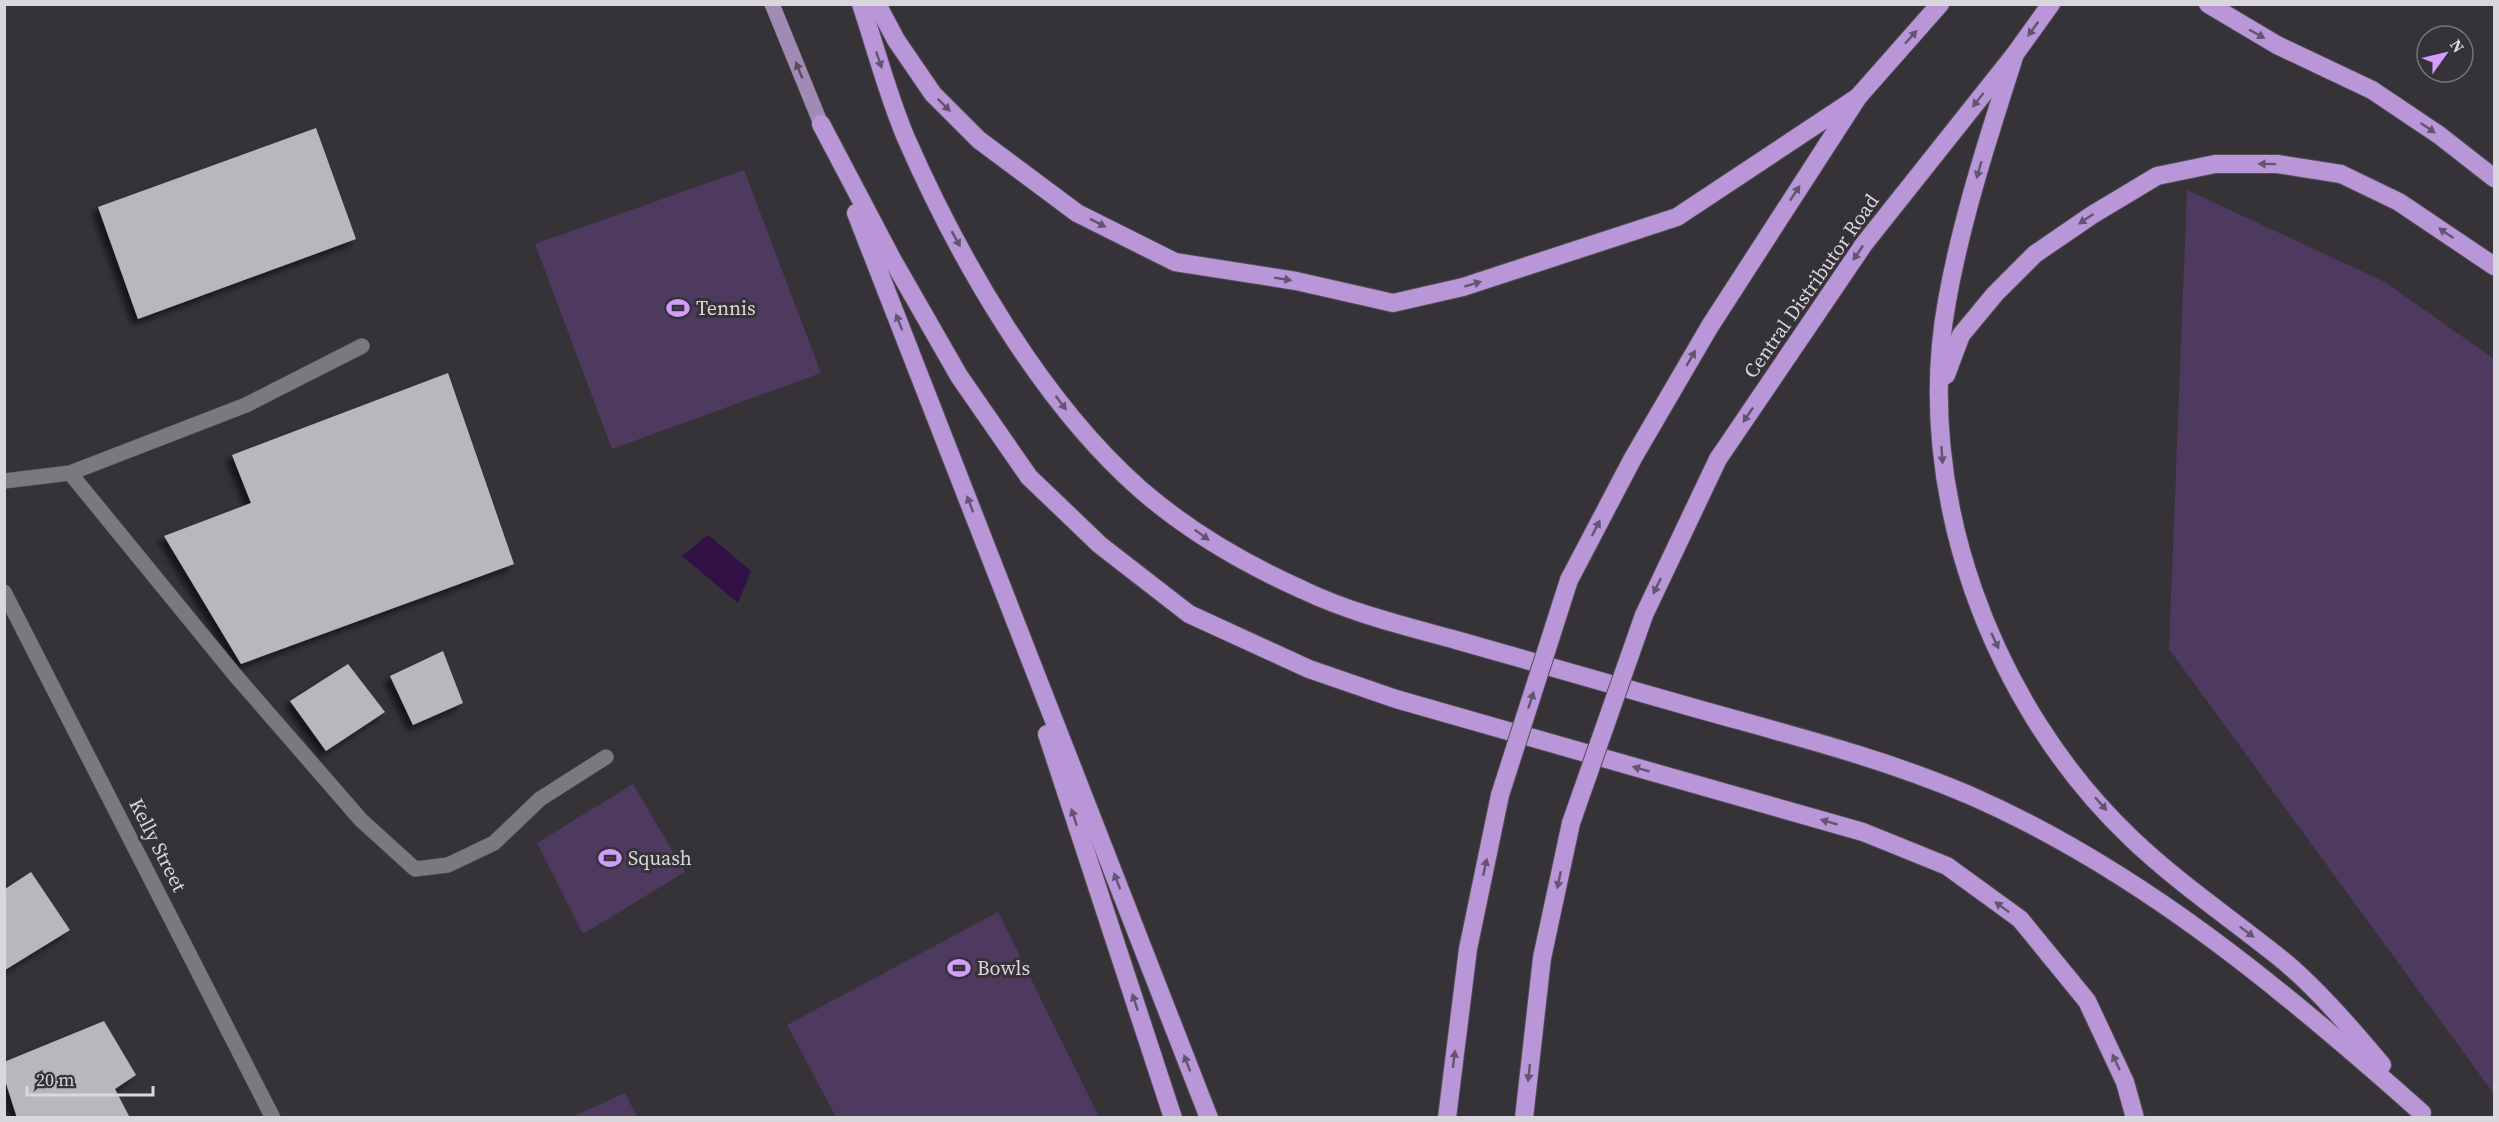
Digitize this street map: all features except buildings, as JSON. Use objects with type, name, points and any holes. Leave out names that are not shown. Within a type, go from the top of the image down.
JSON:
[{"type":"highway","points":[[861,4],[905,136],[951,230],[1011,336],[1079,427],[1141,490],[1223,550],[1307,593],[1402,625],[1882,761],[1971,796],[2086,854],[2200,931],[2313,1016],[2423,1115]]},
{"type":"highway","points":[[877,4],[896,40],[933,94],[979,140],[1077,213],[1175,262],[1296,281],[1393,303],[1474,284],[1677,217],[1858,97]]},
{"type":"highway","points":[[1447,1118],[1468,949],[1500,795],[1569,580],[1633,458],[1704,337],[1858,97],[1940,4]]},
{"type":"highway","name":"Central Distributor Road","points":[[1524,1118],[1542,958],[1571,823],[1644,615],[1718,459],[1864,244],[2015,54],[2051,4]]},
{"type":"highway","points":[[2208,4],[2277,45],[2372,90],[2439,135],[2494,178]]},
{"type":"highway","points":[[2015,54],[1969,206],[1946,303],[1938,397],[1944,482],[1972,592],[2022,698],[2064,761],[2130,838],[2282,960],[2361,1039],[2423,1115]]},
{"type":"highway","points":[[822,124],[1209,1118]]},
{"type":"highway","points":[[822,124],[892,259],[959,376],[1029,477],[1100,545],[1189,614],[1309,669],[1396,699],[1863,832],[1947,867],[2020,919],[2087,1002],[2125,1082],[2135,1118]]},
{"type":"highway","points":[[1938,397],[1961,335],[1995,294],[2035,254],[2092,215],[2157,176],[2215,164],[2277,164],[2341,174],[2399,202],[2494,266]]},
{"type":"highway","points":[[981,533],[1173,1118]]},
{"type":"main road","points":[[772,4],[822,124]]},
{"type":"street","points":[[4,482],[69,473],[246,405],[362,346]]},
{"type":"street","points":[[69,473],[235,675],[361,820],[415,869],[448,866],[494,843],[540,799],[606,757]]},
{"type":"street","name":"Kelly Street","points":[[4,592],[273,1118]]},
{"type":"shaded area","name":"Tennis","points":[[744,170],[821,373],[612,449],[535,244]]},
{"type":"shaded area","points":[[2187,190],[2385,282],[2494,359],[2494,1094],[2169,649]]},
{"type":"shaded area","points":[[708,535],[751,571],[738,603],[682,556]]},
{"type":"shaded area","name":"Squash","points":[[633,784],[685,872],[583,934],[537,843]]},
{"type":"shaded area","name":"Bowls","points":[[998,912],[1099,1117],[836,1117],[787,1025]]},
{"type":"shaded area","points":[[625,1093],[637,1117],[572,1117]]},
{"type":"place","name":"Tennis","points":[[678,308]]},
{"type":"place","name":"Squash","points":[[610,858]]},
{"type":"place","name":"Bowls","points":[[959,968]]}]
